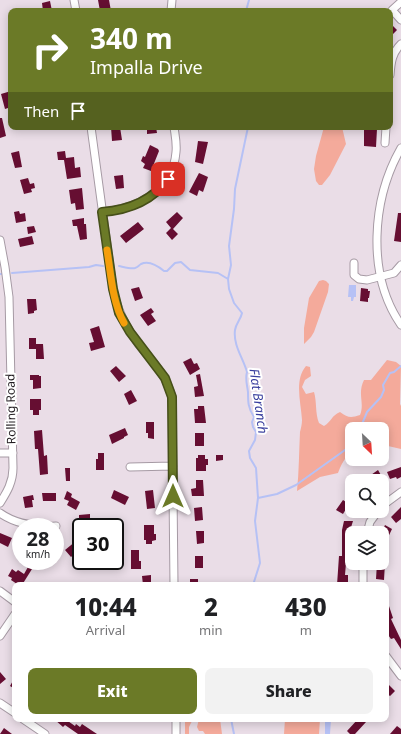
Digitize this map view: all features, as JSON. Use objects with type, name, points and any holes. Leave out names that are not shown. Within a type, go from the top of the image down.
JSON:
[{"type":"street","points":[[393,9],[401,2]]},
{"type":"street","points":[[393,11],[401,20]]},
{"type":"street","points":[[393,57],[401,44]]},
{"type":"street","points":[[91,130],[113,289],[119,313],[130,332],[160,370],[169,387],[173,403],[174,582]]},
{"type":"street","points":[[102,212],[133,206],[153,195],[164,185],[171,172],[174,162],[176,143],[174,130]]},
{"type":"street","points":[[385,143],[386,130]]},
{"type":"street","points":[[401,148],[384,186],[380,202],[377,245],[381,276],[390,304],[401,325]]},
{"type":"street","name":"Rolling Road","points":[[0,240],[9,297],[13,476],[9,489],[0,503]]},
{"type":"street","points":[[354,263],[354,275],[359,279],[367,280],[394,273],[401,265]]},
{"type":"street","points":[[0,453],[12,453]]},
{"type":"street","points":[[130,467],[173,466]]},
{"type":"street","points":[[389,501],[401,492]]},
{"type":"street","points":[[0,513],[12,519]]},
{"type":"street","points":[[363,582],[364,570]]},
{"type":"street","points":[[0,592],[12,600]]},
{"type":"street","points":[[0,636],[12,618]]},
{"type":"street","points":[[389,660],[401,676]]},
{"type":"street","points":[[0,703],[12,712]]},
{"type":"street","points":[[27,722],[45,734]]},
{"type":"street","points":[[176,722],[176,734]]},
{"type":"shaded area","points":[[323,130],[343,130],[346,144],[330,175],[322,185],[319,185],[316,181],[314,169]]},
{"type":"shaded area","points":[[323,280],[329,284],[328,292],[314,332],[304,344],[304,328],[309,298],[319,281]]},
{"type":"shaded area","points":[[387,360],[396,362],[401,366],[401,449],[389,446],[389,422],[345,422],[345,459],[338,473],[320,477],[297,491],[300,432],[302,424],[299,385],[302,372],[306,366],[310,367],[311,376],[305,380],[302,387],[306,394],[314,392],[319,423],[324,426],[340,412],[350,417],[360,415],[362,406],[362,385],[364,380],[371,380]]},
{"type":"shaded area","points":[[185,722],[192,722],[189,727],[189,734],[185,734]]},
{"type":"shaded area","points":[[198,722],[220,722],[222,734],[205,734],[203,731],[199,731],[197,727]]},
{"type":"shaded area","points":[[285,722],[320,722],[319,734],[284,734]]},
{"type":"water","points":[[349,285],[356,285],[356,297],[354,297],[353,301],[351,301],[351,297],[348,297]]},
{"type":"water","points":[[325,722],[331,722],[330,734],[325,734]]},
{"type":"building","points":[[98,0],[109,0],[110,8],[99,8]]},
{"type":"building","points":[[50,1],[51,8],[43,8],[42,3]]},
{"type":"building","points":[[393,26],[397,30],[393,34]]},
{"type":"building","points":[[8,92],[8,108],[5,109],[1,94]]},
{"type":"building","points":[[0,118],[2,118],[6,136],[0,138]]},
{"type":"building","points":[[111,130],[120,130],[122,140],[112,141]]},
{"type":"building","points":[[147,130],[156,130],[157,133],[147,134]]},
{"type":"building","points":[[364,130],[377,130],[376,147],[364,146]]},
{"type":"building","points":[[198,141],[208,142],[203,164],[195,162]]},
{"type":"building","points":[[150,145],[159,151],[151,171],[143,168],[145,164],[141,161],[143,156],[145,157]]},
{"type":"building","points":[[19,151],[22,167],[15,168],[11,153]]},
{"type":"building","points":[[65,151],[66,158],[74,157],[75,168],[80,167],[81,177],[67,179],[64,160],[58,160],[57,152]]},
{"type":"building","points":[[199,173],[208,177],[203,192],[199,190],[197,196],[189,192]]},
{"type":"building","points":[[123,175],[124,188],[116,189],[114,176]]},
{"type":"building","points":[[28,178],[30,184],[34,183],[35,188],[31,189],[32,192],[24,194],[20,180]]},
{"type":"building","points":[[82,188],[84,209],[76,210],[75,203],[71,204],[69,190]]},
{"type":"building","points":[[19,211],[20,214],[25,213],[26,221],[16,223],[14,212]]},
{"type":"building","points":[[177,212],[183,218],[173,229],[178,234],[172,240],[166,233],[171,228],[166,222]]},
{"type":"building","points":[[398,213],[401,213],[401,242],[394,241]]},
{"type":"building","points":[[84,218],[87,239],[80,240],[77,226],[73,226],[72,220]]},
{"type":"building","points":[[138,222],[144,229],[126,243],[120,236]]},
{"type":"building","points":[[34,226],[36,232],[28,234],[27,227]]},
{"type":"building","points":[[32,236],[34,244],[20,247],[18,239]]},
{"type":"building","points":[[139,287],[143,298],[135,301],[131,289]]},
{"type":"building","points":[[361,288],[368,289],[368,291],[370,291],[368,302],[360,301]]},
{"type":"building","points":[[27,299],[36,299],[37,310],[34,311],[34,313],[28,314]]},
{"type":"building","points":[[151,308],[154,312],[151,314],[156,321],[148,326],[140,315]]},
{"type":"building","points":[[99,326],[105,347],[91,351],[89,343],[94,342],[90,329]]},
{"type":"building","points":[[29,338],[36,338],[36,344],[43,344],[44,359],[36,359],[36,349],[29,349]]},
{"type":"building","points":[[191,358],[194,364],[197,363],[200,369],[190,375],[183,362]]},
{"type":"building","points":[[116,366],[126,376],[119,382],[110,371]]},
{"type":"building","points":[[200,374],[204,396],[195,397],[194,387],[198,386],[196,375]]},
{"type":"building","points":[[30,375],[41,376],[41,388],[33,389],[33,380],[30,380]]},
{"type":"building","points":[[131,390],[137,401],[129,405],[124,394]]},
{"type":"building","points":[[30,399],[41,399],[41,410],[39,410],[39,415],[33,415],[33,410],[30,410]]},
{"type":"building","points":[[198,406],[204,406],[206,423],[195,423],[194,409],[198,409]]},
{"type":"building","points":[[146,422],[154,422],[154,439],[148,438],[148,433],[146,433]]},
{"type":"building","points":[[125,428],[128,435],[112,444],[109,435]]},
{"type":"building","points":[[42,430],[44,456],[47,455],[48,474],[40,475],[38,449],[35,449],[34,431]]},
{"type":"building","points":[[195,433],[204,433],[204,446],[195,446]]},
{"type":"building","points":[[98,453],[104,453],[104,470],[96,470],[96,459],[98,459]]},
{"type":"building","points":[[198,455],[205,455],[205,459],[208,459],[206,471],[196,471],[196,458],[198,458]]},
{"type":"building","points":[[216,455],[223,455],[223,460],[216,461]]},
{"type":"building","points":[[401,467],[401,477],[397,479],[396,477],[390,479],[387,472]]},
{"type":"building","points":[[65,468],[70,468],[70,481],[66,481]]},
{"type":"building","points":[[378,470],[380,474],[372,474]]},
{"type":"building","points":[[196,480],[203,480],[204,496],[192,496],[191,489],[196,488]]},
{"type":"building","points":[[114,490],[129,497],[125,505],[111,498]]},
{"type":"building","points":[[153,490],[155,508],[147,509],[145,491]]},
{"type":"building","points":[[67,491],[72,494],[71,497],[80,502],[76,510],[67,505],[69,501],[64,499]]},
{"type":"building","points":[[42,493],[56,493],[56,501],[43,501]]},
{"type":"building","points":[[33,495],[33,507],[25,508],[23,497]]},
{"type":"building","points":[[343,500],[345,501],[345,511],[343,514],[336,510]]},
{"type":"building","points":[[202,507],[203,520],[195,521],[194,508]]},
{"type":"building","points":[[401,507],[401,519],[396,523],[391,517]]},
{"type":"building","points":[[90,514],[90,518],[79,518],[79,515]]},
{"type":"building","points":[[344,521],[353,521],[351,526],[345,526],[345,575],[348,575],[348,582],[337,582],[339,556],[342,556],[342,530]]},
{"type":"building","points":[[144,525],[154,525],[156,540],[152,541],[152,544],[146,544],[146,540],[144,540]]},
{"type":"building","points":[[389,527],[392,529],[389,535]]},
{"type":"building","points":[[196,531],[204,531],[204,543],[197,544]]},
{"type":"building","points":[[0,533],[12,538],[8,547],[0,543]]},
{"type":"building","points":[[72,544],[72,556],[71,557],[65,550]]},
{"type":"building","points":[[131,550],[139,550],[141,569],[131,569]]},
{"type":"building","points":[[195,556],[203,556],[203,568],[195,568]]},
{"type":"building","points":[[12,569],[16,572],[18,570],[24,574],[26,570],[31,570],[24,582],[14,582],[11,580],[12,578],[8,576]]},
{"type":"building","points":[[377,570],[385,570],[384,580],[376,579]]},
{"type":"building","points":[[151,575],[151,582],[143,582],[142,576]]},
{"type":"building","points":[[190,579],[198,579],[198,582],[190,582]]},
{"type":"building","points":[[389,606],[393,618],[391,619],[401,640],[401,649],[394,638],[391,639],[389,636]]},
{"type":"building","points":[[0,672],[6,679],[0,684]]},
{"type":"building","points":[[389,685],[395,691],[389,695]]},
{"type":"building","points":[[57,722],[69,722],[75,726],[76,724],[80,727],[82,724],[97,734],[78,734],[65,725],[63,727]]},
{"type":"building","points":[[355,722],[366,722],[355,734],[350,734],[347,731]]},
{"type":"building","points":[[397,726],[401,729],[401,734],[390,734]]},
{"type":"building","points":[[4,728],[12,734],[0,734]]},
{"type":"waterway","name":"Flat Branch","points":[[247,8],[249,0]]},
{"type":"waterway","name":"Flat Branch","points":[[247,130],[235,189],[229,246],[231,265],[228,279],[229,289],[234,303],[242,313],[235,330],[235,341],[247,372],[246,379],[248,399],[254,417],[252,422],[253,427],[256,432],[255,440],[249,451],[250,458],[256,468],[258,498],[255,521],[260,563],[254,582]]},
{"type":"waterway","points":[[119,266],[133,268],[144,263],[150,263],[164,271],[167,271],[175,263],[181,262],[190,270],[218,273],[228,279]]},
{"type":"waterway","points":[[12,273],[89,267],[96,265],[103,266]]},
{"type":"waterway","points":[[363,422],[367,412],[381,397],[384,390],[383,385],[390,373],[394,372],[401,366]]},
{"type":"waterway","points":[[258,498],[277,494],[296,485],[345,450]]},
{"type":"waterway","name":"Flat Branch","points":[[232,722],[234,734]]},
{"type":"slow traffic","points":[[107,250],[114,298],[124,323]]},
{"type":"route","points":[[168,179],[153,195],[133,206],[102,212],[116,306],[130,332],[165,378],[172,397],[173,496]]}]
